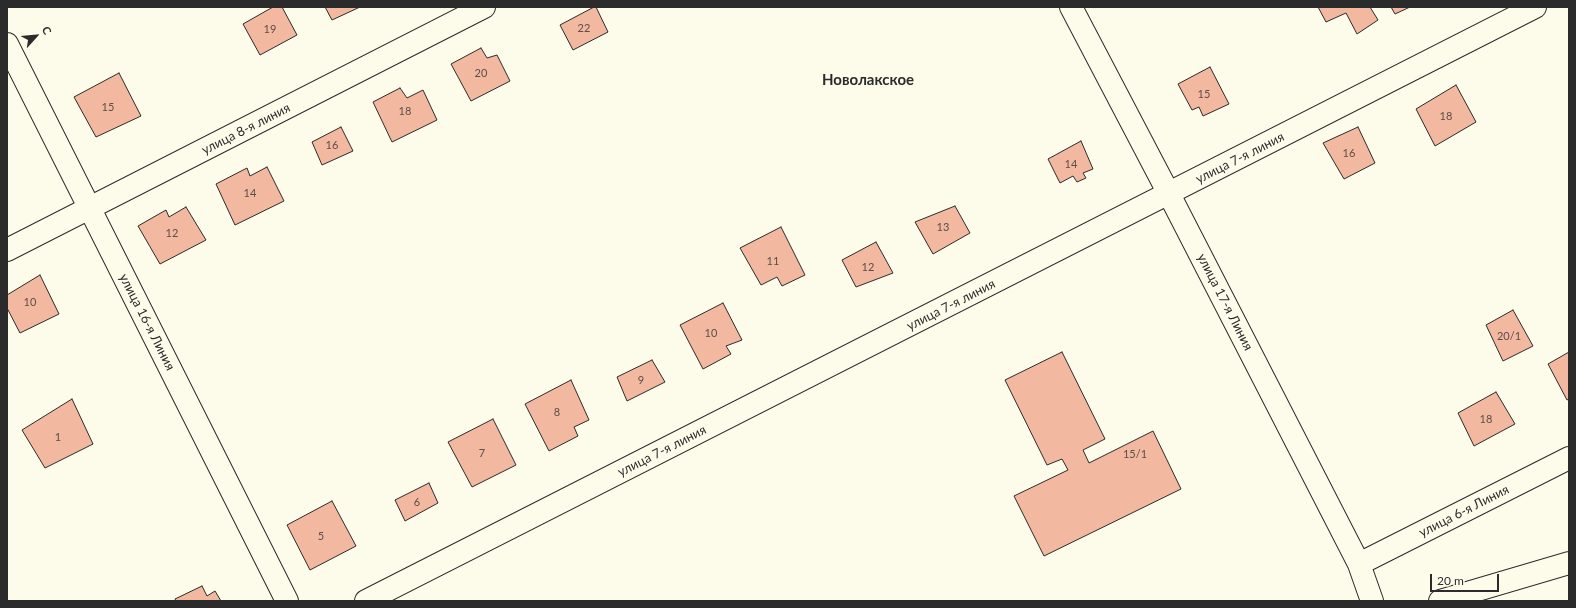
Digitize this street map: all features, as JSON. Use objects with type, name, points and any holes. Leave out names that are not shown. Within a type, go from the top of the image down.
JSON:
[{"type":"street","name":"улица 8-я линия","points":[[7,250],[91,209],[484,7]]},
{"type":"street","name":"улица 17-я Линия","points":[[1070,7],[1169,194],[1359,564],[1372,601]]},
{"type":"street","name":"улица 7-я линия","points":[[366,601],[1536,7]]},
{"type":"street","name":"улица 16-я Линия","points":[[7,44],[287,601]]},
{"type":"street","name":"улица 6-я Линия","points":[[1359,564],[1569,458]]},
{"type":"street","points":[[1440,601],[1569,563]]},
{"type":"building","points":[[273,7],[282,7],[297,35],[260,55],[243,24]]},
{"type":"building","points":[[325,7],[360,7],[332,20]]},
{"type":"building","points":[[596,7],[608,32],[573,50],[560,25]]},
{"type":"building","points":[[1318,7],[1370,7],[1378,20],[1357,34],[1346,13],[1326,22]]},
{"type":"building","points":[[1391,7],[1410,7],[1395,14]]},
{"type":"building","points":[[481,48],[487,58],[497,55],[510,81],[471,101],[451,64]]},
{"type":"building","points":[[1210,67],[1229,104],[1203,116],[1199,107],[1192,110],[1178,84]]},
{"type":"building","points":[[119,73],[141,116],[96,137],[74,97]]},
{"type":"building","points":[[1456,85],[1476,122],[1435,146],[1416,109]]},
{"type":"building","points":[[400,88],[407,98],[423,90],[437,120],[392,142],[373,102]]},
{"type":"building","points":[[341,127],[353,151],[322,165],[312,142]]},
{"type":"building","points":[[1358,127],[1375,163],[1344,179],[1323,143]]},
{"type":"building","points":[[1081,141],[1093,169],[1083,173],[1086,178],[1077,182],[1073,176],[1060,183],[1048,159]]},
{"type":"building","points":[[267,167],[284,201],[235,225],[216,184],[247,168],[250,176]]},
{"type":"building","points":[[955,206],[970,233],[933,254],[915,222]]},
{"type":"building","points":[[186,207],[206,240],[160,264],[138,226],[166,210],[169,217]]},
{"type":"building","points":[[781,227],[805,275],[782,286],[777,277],[761,285],[740,248]]},
{"type":"building","points":[[876,242],[893,273],[856,287],[842,260]]},
{"type":"building","points":[[40,275],[59,314],[20,333],[7,308],[7,295]]},
{"type":"building","points":[[723,303],[742,340],[726,346],[731,354],[703,369],[680,325]]},
{"type":"building","points":[[1513,310],[1533,346],[1503,361],[1486,325]]},
{"type":"building","points":[[1062,352],[1105,439],[1083,450],[1089,463],[1153,431],[1181,489],[1044,556],[1014,496],[1068,470],[1062,459],[1047,465],[1005,380]]},
{"type":"building","points":[[1569,352],[1569,399],[1567,400],[1548,364]]},
{"type":"building","points":[[652,360],[665,382],[627,401],[617,377]]},
{"type":"building","points":[[571,380],[589,420],[574,427],[578,436],[549,451],[525,404]]},
{"type":"building","points":[[1496,392],[1515,424],[1474,446],[1458,413]]},
{"type":"building","points":[[72,399],[93,444],[45,468],[22,430]]},
{"type":"building","points":[[493,419],[516,465],[472,487],[448,442]]},
{"type":"building","points":[[429,483],[438,503],[405,521],[395,500]]},
{"type":"building","points":[[332,501],[356,546],[310,570],[287,525]]},
{"type":"building","points":[[202,586],[207,596],[215,591],[221,601],[176,601],[175,599]]},
{"type":"district","name":"Новолакское","points":[[868,80]]}]
